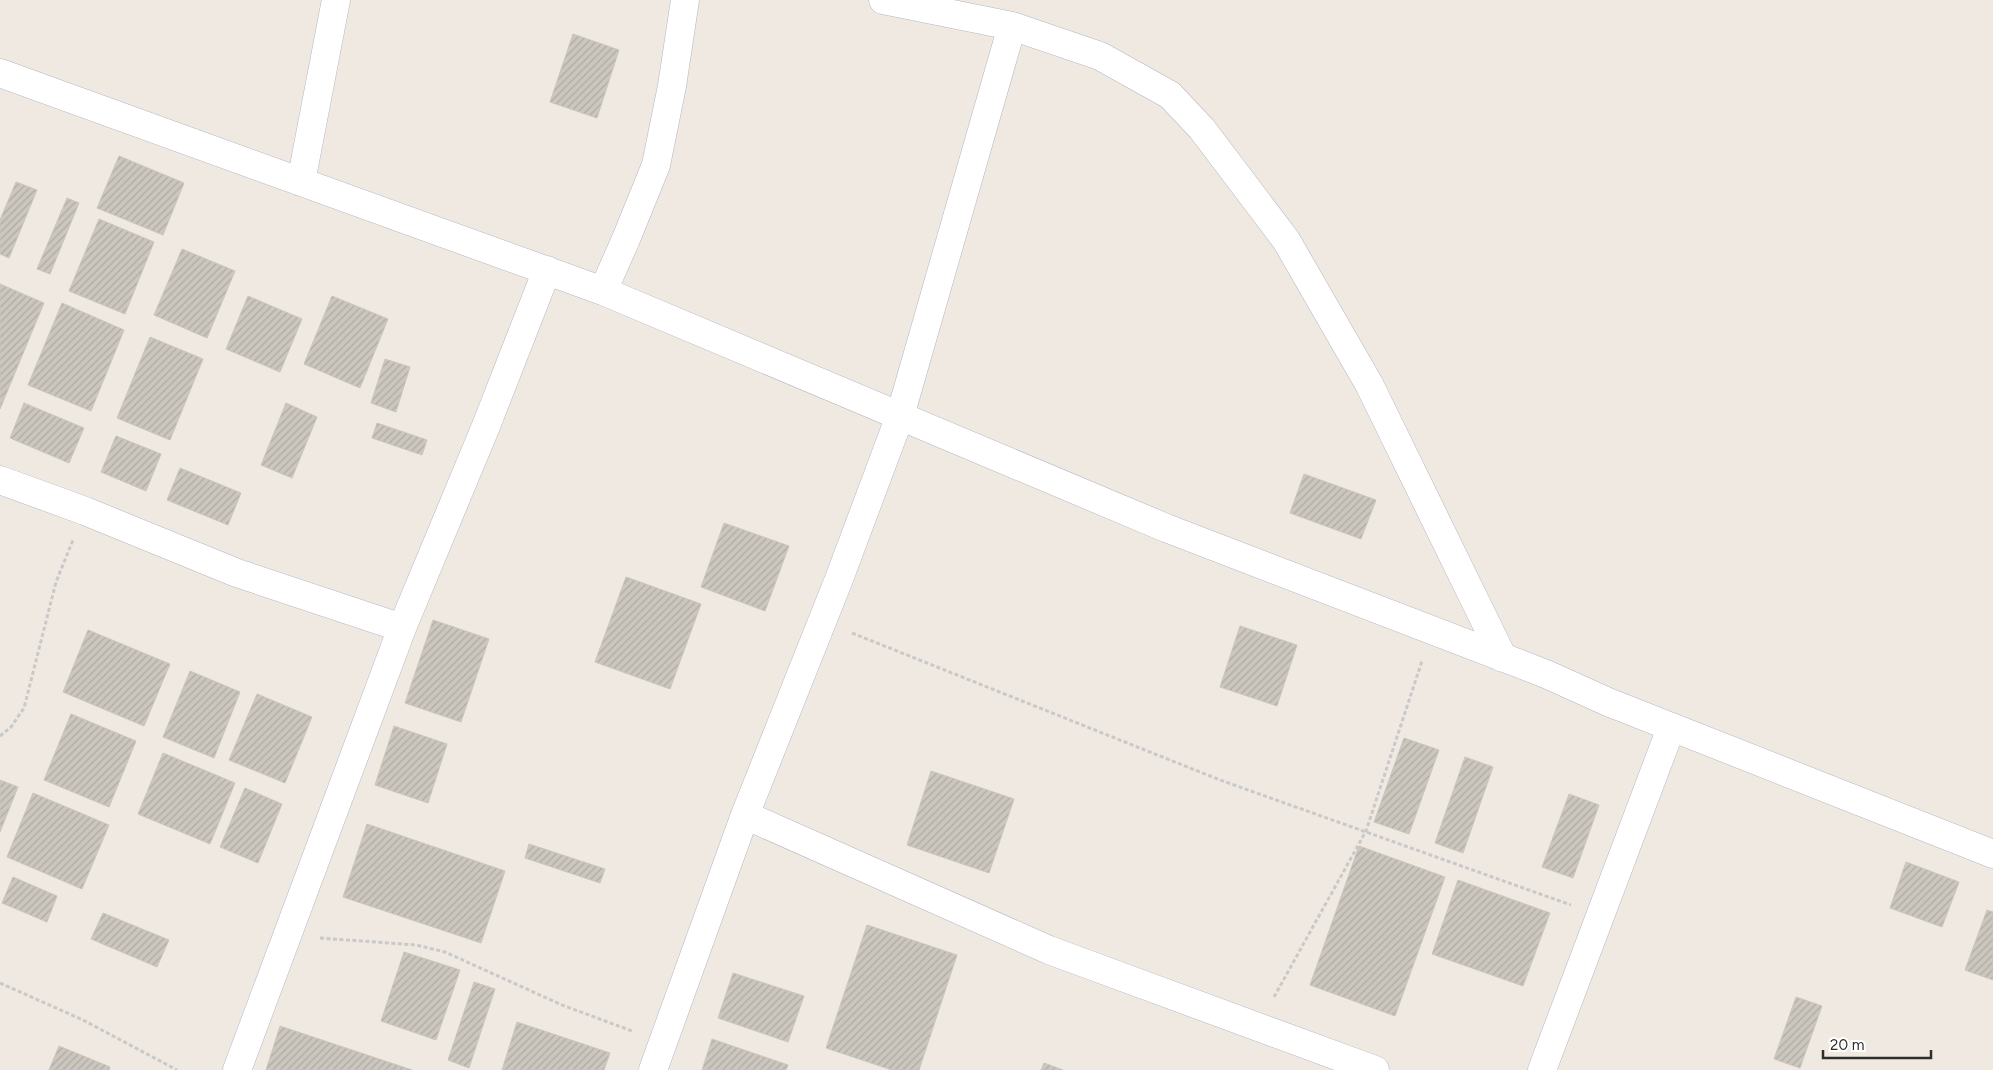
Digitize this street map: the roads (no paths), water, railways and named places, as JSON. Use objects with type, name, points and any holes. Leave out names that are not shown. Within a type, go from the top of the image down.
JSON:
[{"type":"street","points":[[301,182],[336,0]]},
{"type":"street","points":[[603,291],[656,165],[672,86],[685,0]]},
{"type":"street","points":[[883,0],[1012,26],[1100,56],[1170,96],[1202,129],[1286,240],[1369,384],[1503,658]]},
{"type":"street","points":[[653,1070],[745,815],[823,621],[900,416],[1012,26]]},
{"type":"street","points":[[0,73],[603,291],[1166,528],[1546,674],[1671,728],[1993,854]]},
{"type":"street","points":[[237,1070],[402,628],[486,426],[547,270]]},
{"type":"street","points":[[0,480],[238,573],[402,628]]},
{"type":"street","points":[[1542,1070],[1671,728]]},
{"type":"street","points":[[745,815],[1049,950],[1375,1070]]}]
